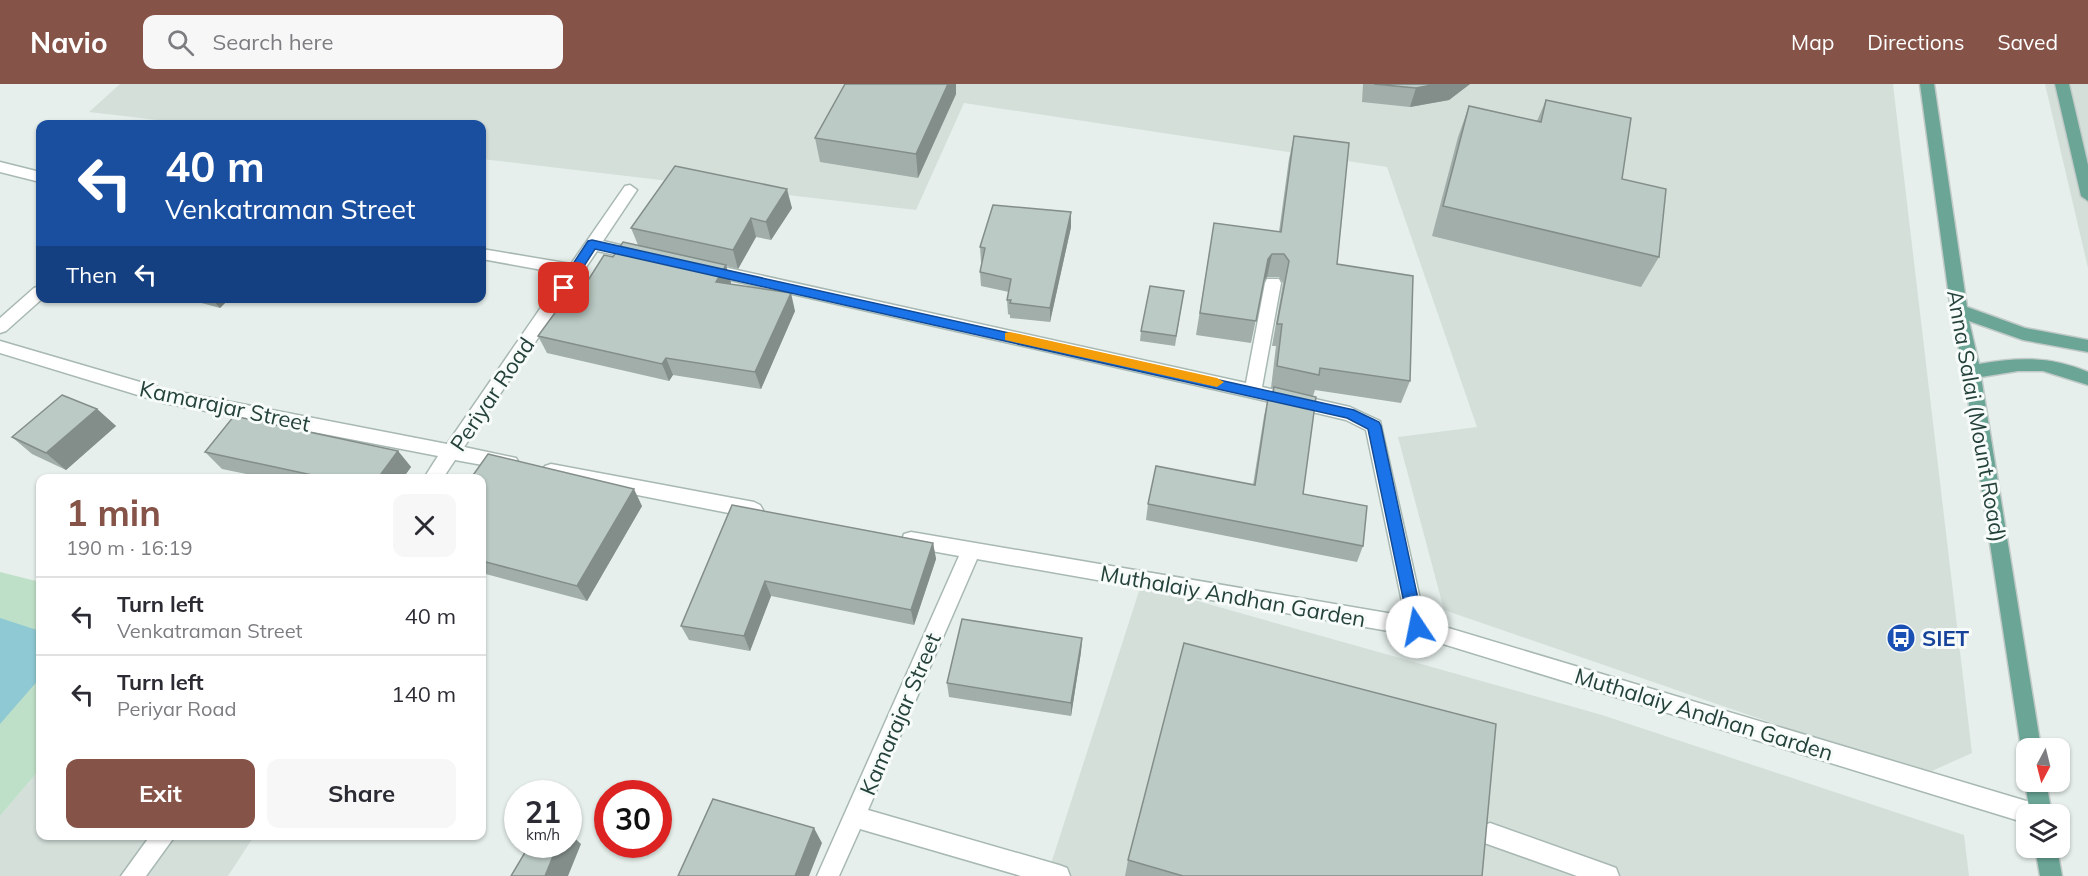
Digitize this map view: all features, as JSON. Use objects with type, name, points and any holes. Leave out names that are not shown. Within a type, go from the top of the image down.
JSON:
[{"type":"main road","name":"Anna Salai (Mount Road)","points":[[1928,84],[1959,311],[1972,372],[2029,738]]},
{"type":"main road","points":[[2062,84],[2088,196]]},
{"type":"main road","points":[[1959,311],[2023,334],[2088,346]]},
{"type":"main road","points":[[1972,372],[2029,362],[2062,367],[2088,379]]},
{"type":"main road","points":[[2048,858],[2051,876]]},
{"type":"street","points":[[0,167],[36,176]]},
{"type":"street","name":"Periyar Road","points":[[436,474],[630,190]]},
{"type":"street","points":[[592,244],[662,259]]},
{"type":"street","points":[[486,255],[576,270]]},
{"type":"street","points":[[685,264],[1350,414],[1374,426],[1417,627]]},
{"type":"street","points":[[1253,391],[1273,283]]},
{"type":"street","points":[[0,327],[36,296]]},
{"type":"street","name":"Kamarajar Street","points":[[0,347],[164,396],[453,452]]},
{"type":"street","points":[[453,452],[771,513]]},
{"type":"street","name":"Muthalaiy Andhan Garden","points":[[888,536],[1417,627],[2016,809]]},
{"type":"street","name":"Kamarajar Street","points":[[828,876],[856,817],[971,551]]},
{"type":"street","points":[[856,817],[1059,876]]},
{"type":"street","points":[[1490,834],[1608,876]]},
{"type":"street","points":[[132,876],[161,840]]},
{"type":"shaded area","points":[[120,84],[1893,84],[1972,753],[1923,775],[1444,610],[1398,437],[1477,427],[1387,167],[964,103],[916,210],[486,159],[486,120],[158,120],[89,112]]},
{"type":"shaded area","points":[[2045,84],[2088,84],[2088,268]]},
{"type":"shaded area","points":[[1141,585],[1602,715],[1964,835],[1969,876],[1047,876]]},
{"type":"shaded area","points":[[36,774],[36,840],[251,840],[228,876],[0,876],[0,816]]},
{"type":"green space","points":[[0,572],[36,581],[36,774],[0,816]]},
{"type":"water","points":[[0,618],[36,630],[36,683],[0,724]]},
{"type":"building","points":[[845,84],[948,84],[916,154],[815,138]]},
{"type":"building","points":[[1374,84],[1437,84],[1416,88]]},
{"type":"building","points":[[1546,100],[1631,118],[1622,179],[1666,189],[1659,257],[1443,206],[1469,106],[1541,122]]},
{"type":"building","points":[[1294,136],[1349,143],[1337,264],[1413,276],[1410,381],[1320,368],[1319,375],[1277,366],[1282,324],[1277,324],[1289,261],[1284,254],[1272,254],[1268,259],[1256,321],[1200,313],[1214,223],[1281,232]]},
{"type":"building","points":[[675,166],[787,189],[766,222],[751,218],[733,250],[631,228]]},
{"type":"building","points":[[993,205],[1071,212],[1050,308],[1010,303],[1011,300],[1007,300],[1011,279],[980,272],[985,248],[980,247]]},
{"type":"building","points":[[623,242],[726,265],[716,282],[791,293],[755,372],[666,358],[662,364],[538,336],[565,299],[575,301],[604,255],[613,257]]},
{"type":"building","points":[[1150,286],[1184,291],[1176,336],[1141,331]]},
{"type":"building","points":[[1274,387],[1316,397],[1303,494],[1367,506],[1363,546],[1148,504],[1156,466],[1255,485],[1268,398],[1272,399]]},
{"type":"building","points":[[62,395],[97,409],[46,453],[12,437]]},
{"type":"building","points":[[234,416],[398,451],[381,474],[307,474],[205,452]]},
{"type":"building","points":[[488,454],[634,489],[577,586],[486,562],[486,474],[474,474]]},
{"type":"building","points":[[732,505],[933,543],[911,610],[765,581],[744,636],[681,626]]},
{"type":"building","points":[[962,619],[1082,638],[1071,703],[947,683]]},
{"type":"building","points":[[1184,643],[1496,724],[1482,876],[1183,876],[1128,860]]},
{"type":"building","points":[[713,799],[814,828],[795,876],[678,876]]},
{"type":"building","points":[[522,858],[552,858],[545,876],[511,876]]},
{"type":"slow traffic","points":[[1010,337],[1217,382]]},
{"type":"place","name":"SIET","points":[[1901,638]]},
{"type":"route","points":[[564,288],[592,244],[1350,414],[1374,426],[1417,627]]}]
